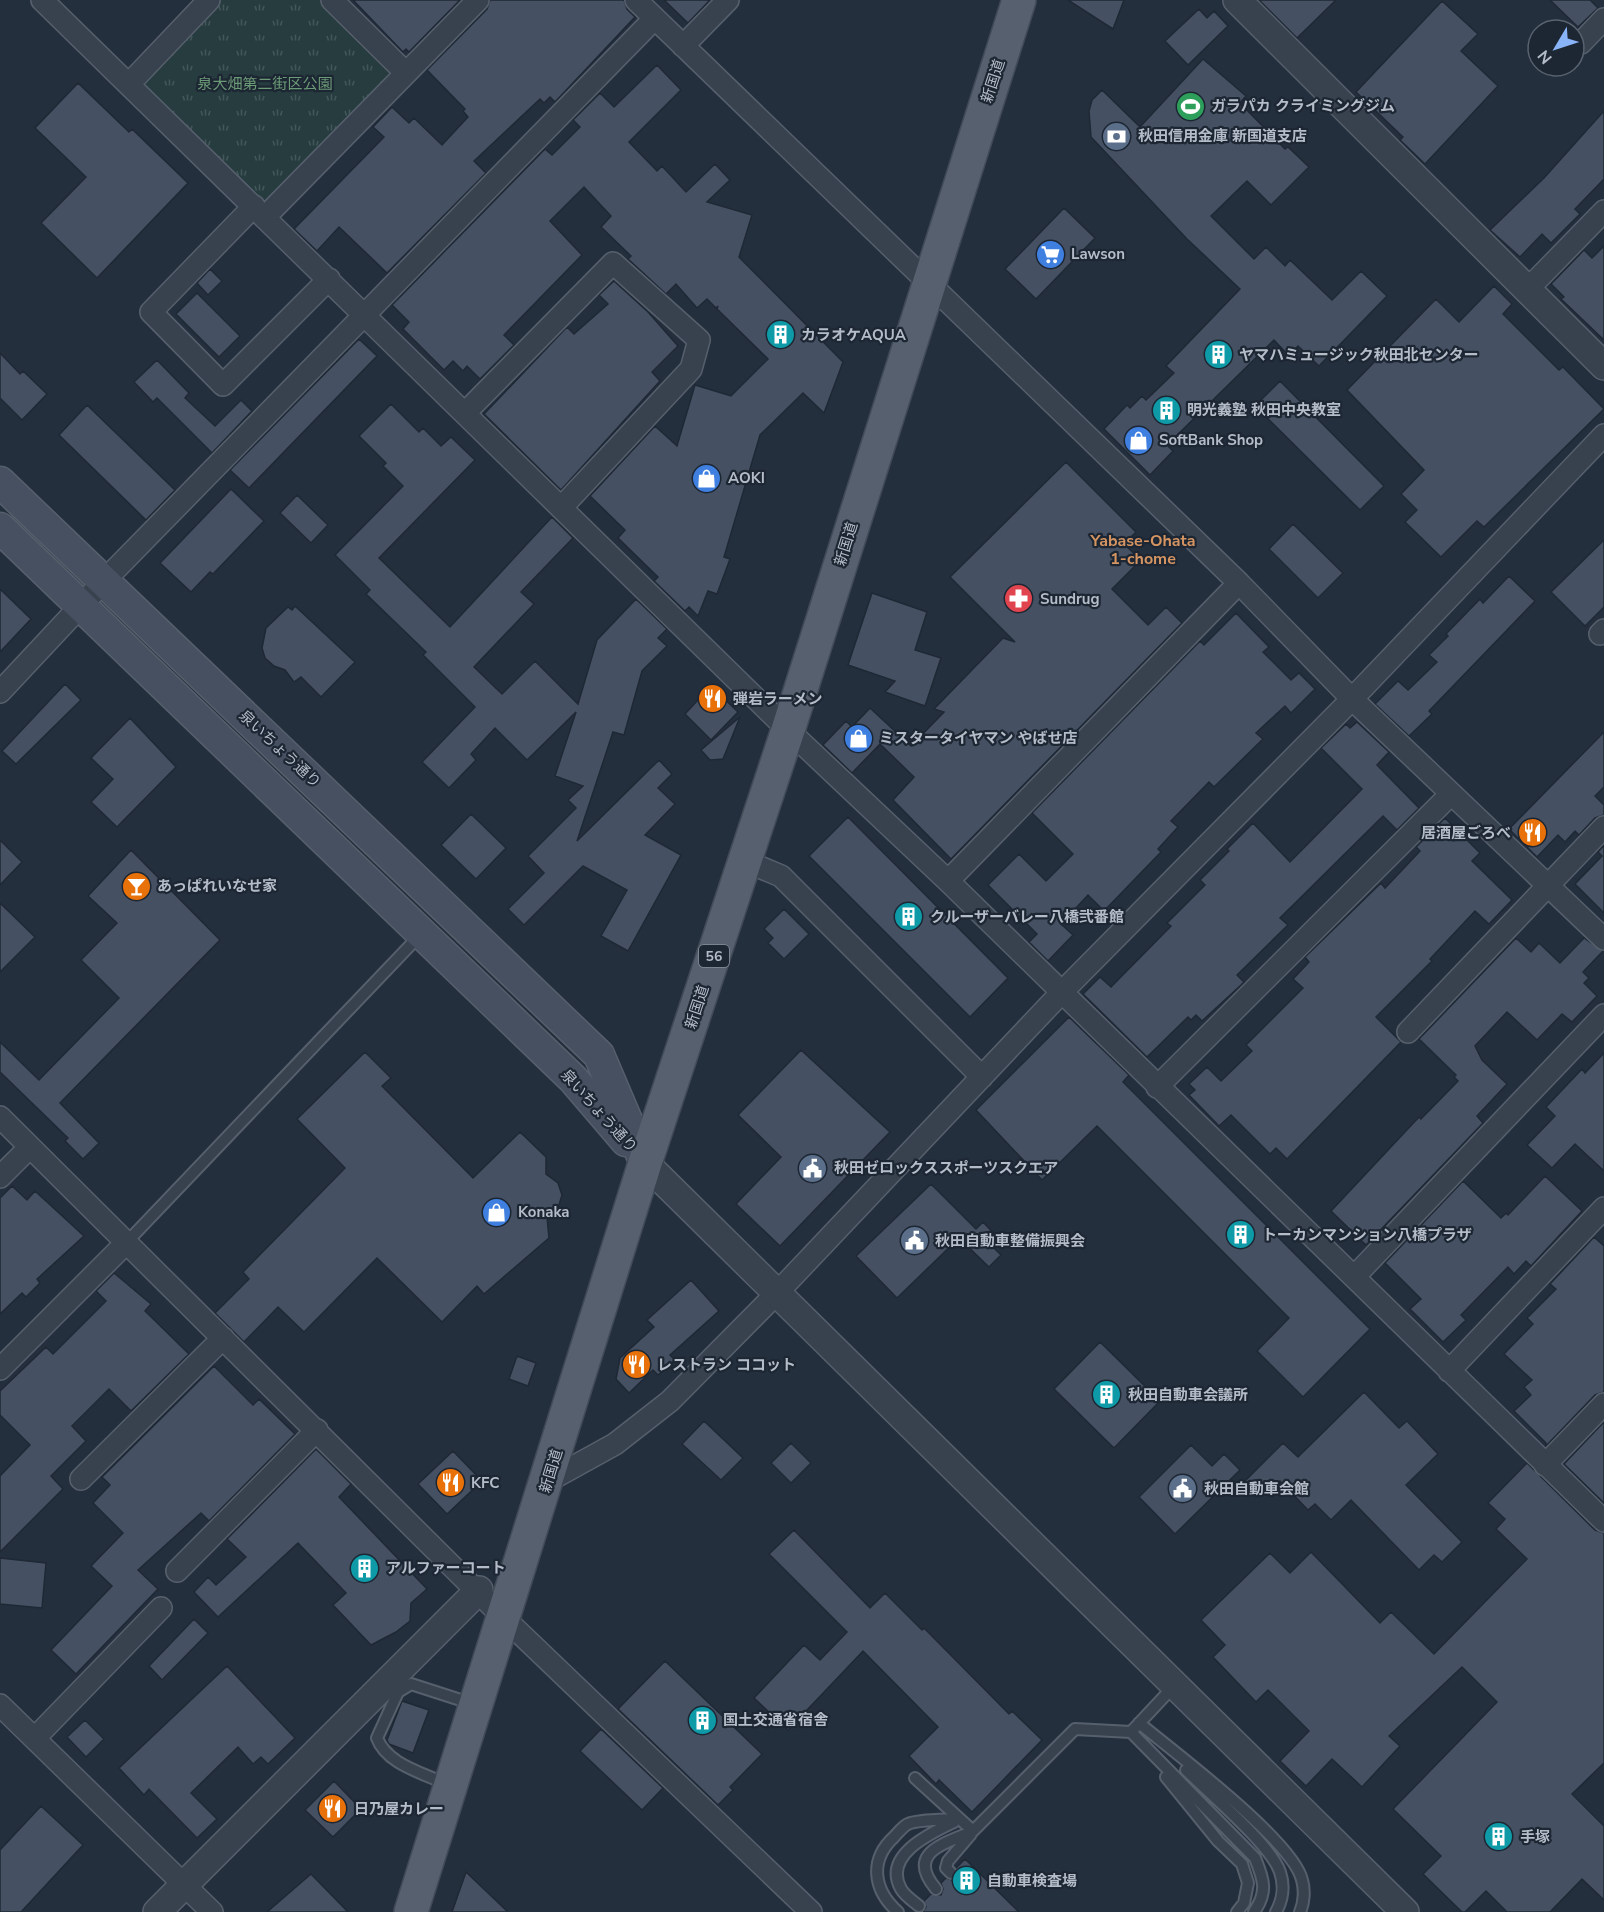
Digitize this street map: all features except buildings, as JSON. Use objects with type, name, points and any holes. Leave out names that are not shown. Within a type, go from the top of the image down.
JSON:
[{"type":"main road","name":"新国道","points":[[411,1912],[548,1481],[645,1164],[788,730],[1019,0]]},
{"type":"main road","name":"泉いちょう通り","points":[[0,482],[599,1055],[645,1164]]},
{"type":"main road","name":"泉いちょう通り","points":[[0,528],[573,1079],[645,1164]]},
{"type":"street","points":[[42,0],[788,730],[948,881],[1604,1521]]},
{"type":"street","points":[[129,84],[210,0]]},
{"type":"street","points":[[332,0],[406,73]]},
{"type":"street","points":[[329,279],[223,385],[151,312],[406,73],[478,0]]},
{"type":"street","points":[[636,0],[1239,583],[1352,699],[1604,939]]},
{"type":"street","points":[[683,46],[728,0]]},
{"type":"street","points":[[1237,0],[1604,366]]},
{"type":"street","points":[[0,692],[103,582],[654,19]]},
{"type":"street","points":[[1586,39],[1604,19]]},
{"type":"street","points":[[1528,289],[1604,211]]},
{"type":"street","points":[[465,413],[613,263],[699,340],[692,369],[561,508]]},
{"type":"street","points":[[548,1481],[615,1444],[644,1424],[670,1401],[776,1294],[1062,992],[1352,699],[1604,435]]},
{"type":"street","points":[[948,881],[1239,583]]},
{"type":"street","points":[[1157,1087],[1451,794]]},
{"type":"street","points":[[1408,1032],[1604,826]]},
{"type":"street","points":[[745,861],[781,876],[982,1077]]},
{"type":"street","points":[[1354,1277],[1604,1015]]},
{"type":"street","points":[[0,1117],[479,1590],[504,1618],[811,1912]]},
{"type":"street","points":[[0,1177],[30,1147]]},
{"type":"street","points":[[645,1164],[1405,1912]]},
{"type":"street","points":[[1449,1371],[1604,1208]]},
{"type":"street","points":[[0,1369],[127,1242]]},
{"type":"street","points":[[81,1479],[223,1338]]},
{"type":"street","points":[[1545,1465],[1604,1404]]},
{"type":"street","points":[[177,1571],[317,1430]]},
{"type":"street","points":[[157,1912],[479,1590]]},
{"type":"street","points":[[34,1738],[161,1608]]},
{"type":"street","points":[[0,1705],[212,1912]]},
{"type":"lane","points":[[127,1242],[421,933]]},
{"type":"lane","points":[[451,1786],[391,1758],[381,1749],[377,1738],[398,1692],[411,1684],[477,1706]]},
{"type":"lane","points":[[1131,1732],[1175,1686]]},
{"type":"lane","points":[[1139,1723],[1267,1852],[1280,1871],[1284,1893],[1276,1912]]},
{"type":"lane","points":[[1139,1723],[1248,1813],[1290,1857],[1302,1879],[1303,1904],[1300,1912]]},
{"type":"lane","points":[[951,1873],[945,1868],[948,1862],[973,1832],[1076,1728],[1131,1732],[1255,1858],[1262,1877],[1263,1899],[1254,1912]]},
{"type":"lane","points":[[1131,1732],[1218,1841],[1242,1864],[1248,1883],[1244,1903],[1237,1912]]},
{"type":"lane","points":[[915,1778],[973,1832]]},
{"type":"lane","points":[[919,1906],[902,1890],[898,1878],[900,1864],[909,1848],[959,1819]]},
{"type":"lane","points":[[898,1912],[886,1901],[878,1883],[876,1861],[884,1846],[908,1824],[959,1819]]},
{"type":"lane","points":[[936,1889],[926,1877],[923,1865],[927,1855],[935,1848],[973,1832]]},
{"type":"green space","name":"泉大畑第二街区公園","points":[[221,0],[321,0],[389,69],[390,78],[270,200],[260,199],[146,86],[145,77]]},
{"type":"place","name":"ガラパカ クライミングジム","points":[[1190,106]]},
{"type":"place","name":"秋田信用金庫 新国道支店","points":[[1117,136]]},
{"type":"place","name":"Lawson","points":[[1050,254]]},
{"type":"place","name":"カラオケAQUA","points":[[780,335]]},
{"type":"place","name":"ヤマハミュージック秋田北センター","points":[[1218,355]]},
{"type":"place","name":"明光義塾 秋田中央教室","points":[[1166,410]]},
{"type":"place","name":"SoftBank Shop","points":[[1138,440]]},
{"type":"place","name":"AOKI","points":[[707,478]]},
{"type":"place","name":"Sundrug","points":[[1019,599]]},
{"type":"place","name":"弾岩ラーメン","points":[[712,699]]},
{"type":"place","name":"ミスタータイヤマン やばせ店","points":[[858,738]]},
{"type":"place","name":"居酒屋ごろべ","points":[[1532,833]]},
{"type":"place","name":"あっぱれいなせ家","points":[[136,886]]},
{"type":"place","name":"クルーザーバレー八橋弐番館","points":[[909,917]]},
{"type":"place","name":"秋田ゼロックススポーツスクエア","points":[[813,1168]]},
{"type":"place","name":"Konaka","points":[[497,1212]]},
{"type":"place","name":"トーカンマンション八橋プラザ","points":[[1241,1235]]},
{"type":"place","name":"秋田自動車整備振興会","points":[[914,1241]]},
{"type":"place","name":"レストラン ココット","points":[[636,1365]]},
{"type":"place","name":"秋田自動車会議所","points":[[1107,1395]]},
{"type":"place","name":"KFC","points":[[450,1483]]},
{"type":"place","name":"秋田自動車会館","points":[[1183,1489]]},
{"type":"place","name":"アルファーコート","points":[[365,1568]]},
{"type":"place","name":"国土交通省宿舎","points":[[702,1720]]},
{"type":"place","name":"日乃屋カレー","points":[[333,1809]]},
{"type":"place","name":"手塚","points":[[1499,1837]]},
{"type":"place","name":"自動車検査場","points":[[966,1881]]},
{"type":"district","name":"Yabase-Ohata 1-chome","points":[[1143,550]]}]
